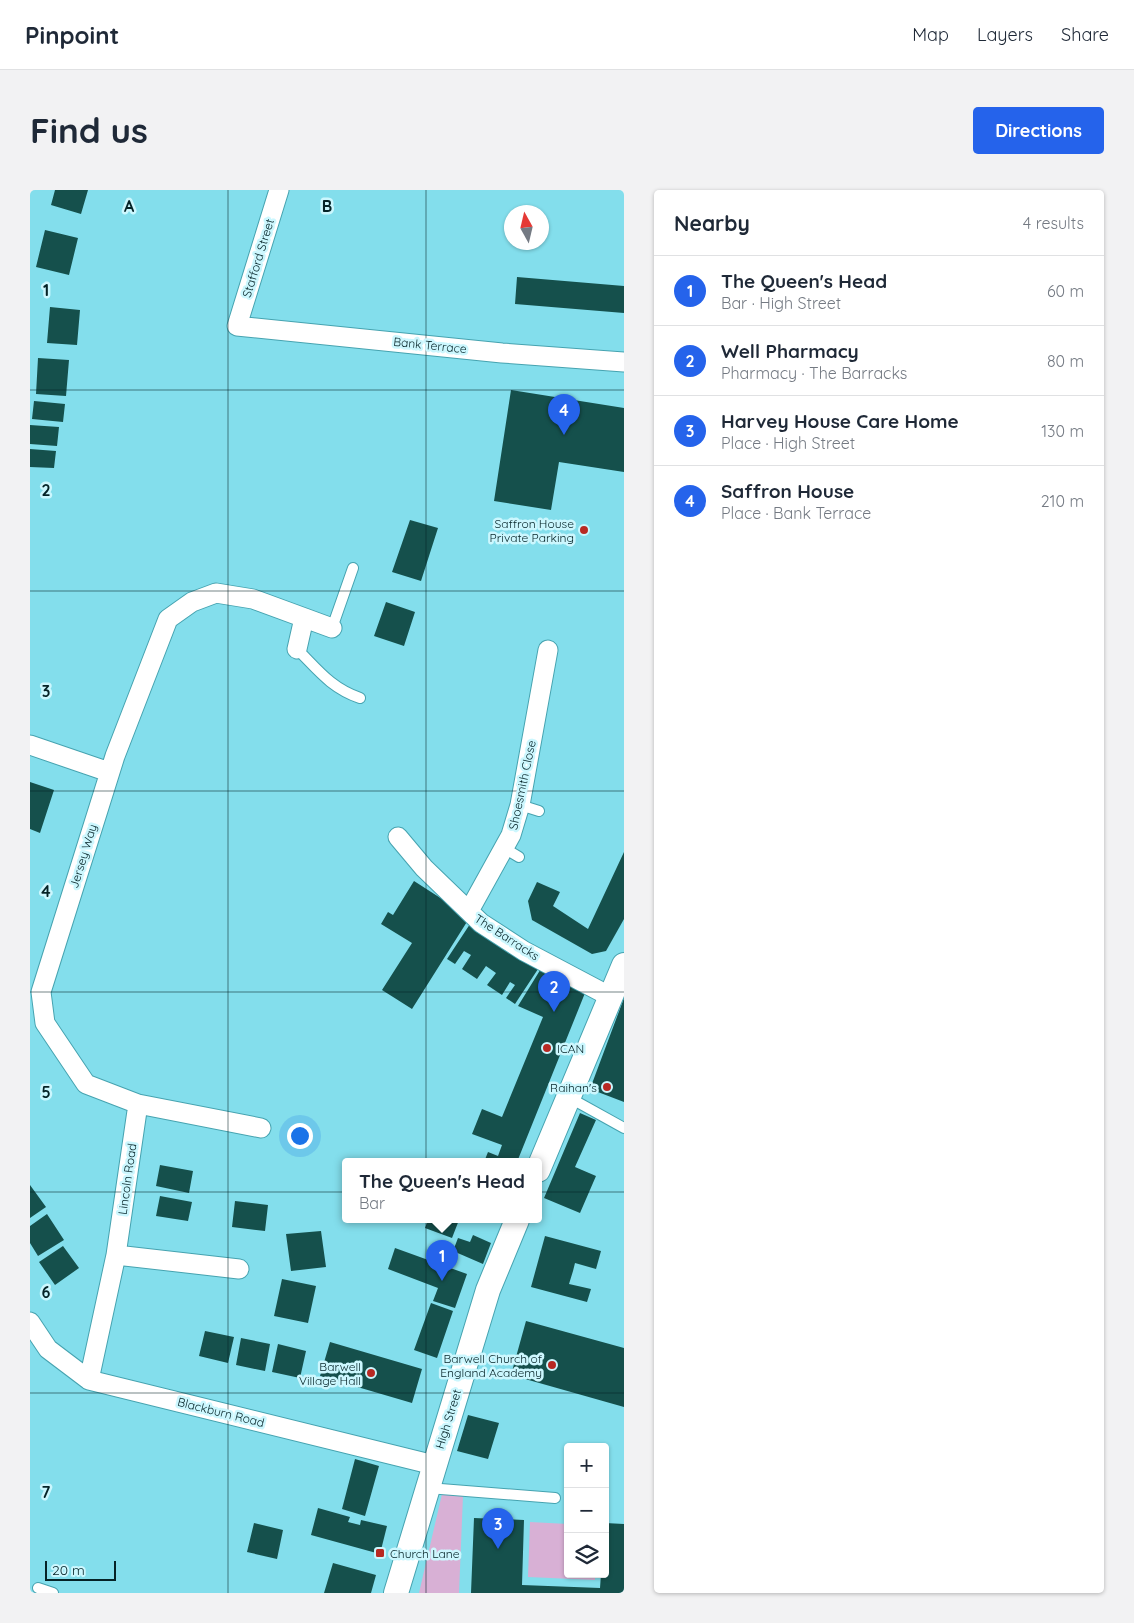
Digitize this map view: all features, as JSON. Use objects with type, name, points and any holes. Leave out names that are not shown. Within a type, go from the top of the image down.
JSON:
[{"type":"street","name":"Stafford Street","points":[[237,326],[279,190]]},
{"type":"street","name":"Bank Terrace","points":[[237,326],[502,353],[624,362]]},
{"type":"street","name":"Jersey Way","points":[[261,1128],[138,1104],[86,1084],[45,1023],[40,992],[109,772],[168,619],[192,602],[216,593],[253,599],[332,628]]},
{"type":"street","points":[[297,649],[304,618]]},
{"type":"street","name":"Shoesmith Close","points":[[469,912],[511,853],[511,835],[520,805],[548,650]]},
{"type":"street","points":[[30,746],[109,772]]},
{"type":"street","name":"The Barracks","points":[[398,837],[424,868],[481,923],[524,951],[611,996]]},
{"type":"street","points":[[542,1161],[624,966]]},
{"type":"street","name":"Lincoln Road","points":[[89,1380],[116,1255],[138,1104]]},
{"type":"street","name":"High Street","points":[[396,1593],[488,1290],[516,1223]]},
{"type":"street","points":[[116,1255],[239,1269]]},
{"type":"street","name":"Blackburn Road","points":[[30,1322],[48,1349],[89,1380],[434,1465]]},
{"type":"lane","points":[[332,628],[352,568]]},
{"type":"lane","points":[[297,649],[332,685],[360,698]]},
{"type":"lane","points":[[520,805],[539,811]]},
{"type":"lane","points":[[568,1099],[579,1103],[624,1128]]},
{"type":"lane","points":[[427,1488],[555,1498]]},
{"type":"lane","points":[[38,1588],[54,1593]]},
{"type":"shaded area","points":[[442,1494],[463,1496],[459,1593],[419,1593]]},
{"type":"shaded area","points":[[530,1522],[564,1524],[564,1578],[595,1578],[595,1580],[528,1577]]},
{"type":"building","points":[[55,190],[88,190],[81,214],[51,205]]},
{"type":"building","points":[[45,230],[78,238],[69,275],[36,267]]},
{"type":"building","points":[[517,277],[624,286],[624,313],[515,304]]},
{"type":"building","points":[[50,307],[80,310],[77,345],[47,343]]},
{"type":"building","points":[[38,358],[69,360],[66,396],[36,394]]},
{"type":"building","points":[[511,390],[624,408],[624,472],[559,462],[551,510],[494,501]]},
{"type":"building","points":[[34,401],[65,404],[63,422],[32,419]]},
{"type":"building","points":[[30,425],[59,427],[57,446],[30,444]]},
{"type":"building","points":[[30,449],[56,451],[54,468],[30,467]]},
{"type":"building","points":[[410,520],[438,528],[421,581],[392,572]]},
{"type":"building","points":[[386,602],[415,612],[404,646],[374,636]]},
{"type":"building","points":[[30,782],[54,790],[40,833],[30,829]]},
{"type":"building","points":[[624,852],[624,919],[606,951],[592,954],[532,920],[528,901],[537,882],[560,892],[553,906],[588,929]]},
{"type":"building","points":[[414,881],[470,917],[412,1009],[382,990],[412,943],[381,924],[388,912],[393,915]]},
{"type":"building","points":[[472,921],[540,966],[515,1004],[506,998],[515,985],[510,982],[502,995],[487,985],[496,973],[486,966],[477,979],[462,969],[471,955],[464,951],[455,964],[447,959]]},
{"type":"building","points":[[542,967],[585,993],[519,1158],[486,1158],[488,1152],[498,1156],[502,1145],[472,1134],[482,1109],[502,1117],[543,1017],[518,1006]]},
{"type":"building","points":[[624,998],[624,1102],[590,1089]]},
{"type":"building","points":[[580,1113],[596,1120],[575,1167],[596,1176],[580,1213],[544,1198]]},
{"type":"building","points":[[160,1165],[193,1171],[189,1193],[156,1186]]},
{"type":"building","points":[[30,1185],[46,1207],[30,1218]]},
{"type":"building","points":[[160,1196],[192,1202],[188,1221],[156,1216]]},
{"type":"building","points":[[235,1201],[268,1205],[265,1231],[232,1227]]},
{"type":"building","points":[[47,1214],[64,1240],[38,1256],[30,1243],[30,1226]]},
{"type":"building","points":[[427,1223],[458,1223],[452,1238],[425,1228]]},
{"type":"building","points":[[321,1231],[326,1267],[291,1271],[286,1234]]},
{"type":"building","points":[[473,1235],[491,1243],[483,1264],[453,1251],[458,1238],[470,1242]]},
{"type":"building","points":[[545,1236],[601,1251],[596,1269],[575,1263],[569,1284],[591,1289],[587,1302],[531,1287]]},
{"type":"building","points":[[63,1246],[79,1268],[55,1285],[39,1262]]},
{"type":"building","points":[[395,1248],[467,1274],[455,1308],[433,1301],[438,1288],[388,1269]]},
{"type":"building","points":[[282,1279],[316,1286],[308,1323],[274,1316]]},
{"type":"building","points":[[431,1303],[453,1311],[437,1358],[414,1350]]},
{"type":"building","points":[[526,1321],[624,1348],[624,1407],[511,1375]]},
{"type":"building","points":[[205,1331],[234,1337],[228,1363],[199,1356]]},
{"type":"building","points":[[241,1338],[270,1344],[265,1371],[236,1365]]},
{"type":"building","name":"Barwell Village Hall","points":[[330,1342],[422,1369],[412,1403],[320,1376]]},
{"type":"building","points":[[278,1344],[306,1351],[300,1378],[272,1372]]},
{"type":"building","points":[[468,1415],[499,1423],[488,1459],[457,1451]]},
{"type":"building","points":[[355,1459],[379,1466],[365,1516],[342,1509]]},
{"type":"building","points":[[318,1508],[350,1517],[348,1522],[360,1525],[361,1520],[387,1526],[380,1554],[311,1535]]},
{"type":"building","points":[[474,1518],[524,1520],[522,1585],[600,1588],[601,1578],[609,1578],[609,1523],[624,1524],[624,1593],[471,1593]]},
{"type":"building","points":[[254,1523],[283,1530],[277,1559],[247,1552]]},
{"type":"building","points":[[333,1563],[376,1575],[371,1593],[324,1593]]},
{"type":"place","name":"Saffron House","points":[[564,435]]},
{"type":"place","name":"Saffron House Private Parking","points":[[584,530]]},
{"type":"place","name":"Well Pharmacy","points":[[554,1012]]},
{"type":"place","name":"ICAN","points":[[547,1048]]},
{"type":"place","name":"Raihan's","points":[[607,1087]]},
{"type":"place","name":"The Queen's Head","points":[[442,1281]]},
{"type":"place","name":"Barwell Church of England Academy","points":[[552,1365]]},
{"type":"place","name":"Barwell Village Hall","points":[[371,1373]]},
{"type":"place","name":"Harvey House Care Home","points":[[498,1549]]},
{"type":"place","name":"Church Lane","points":[[380,1553]]}]
